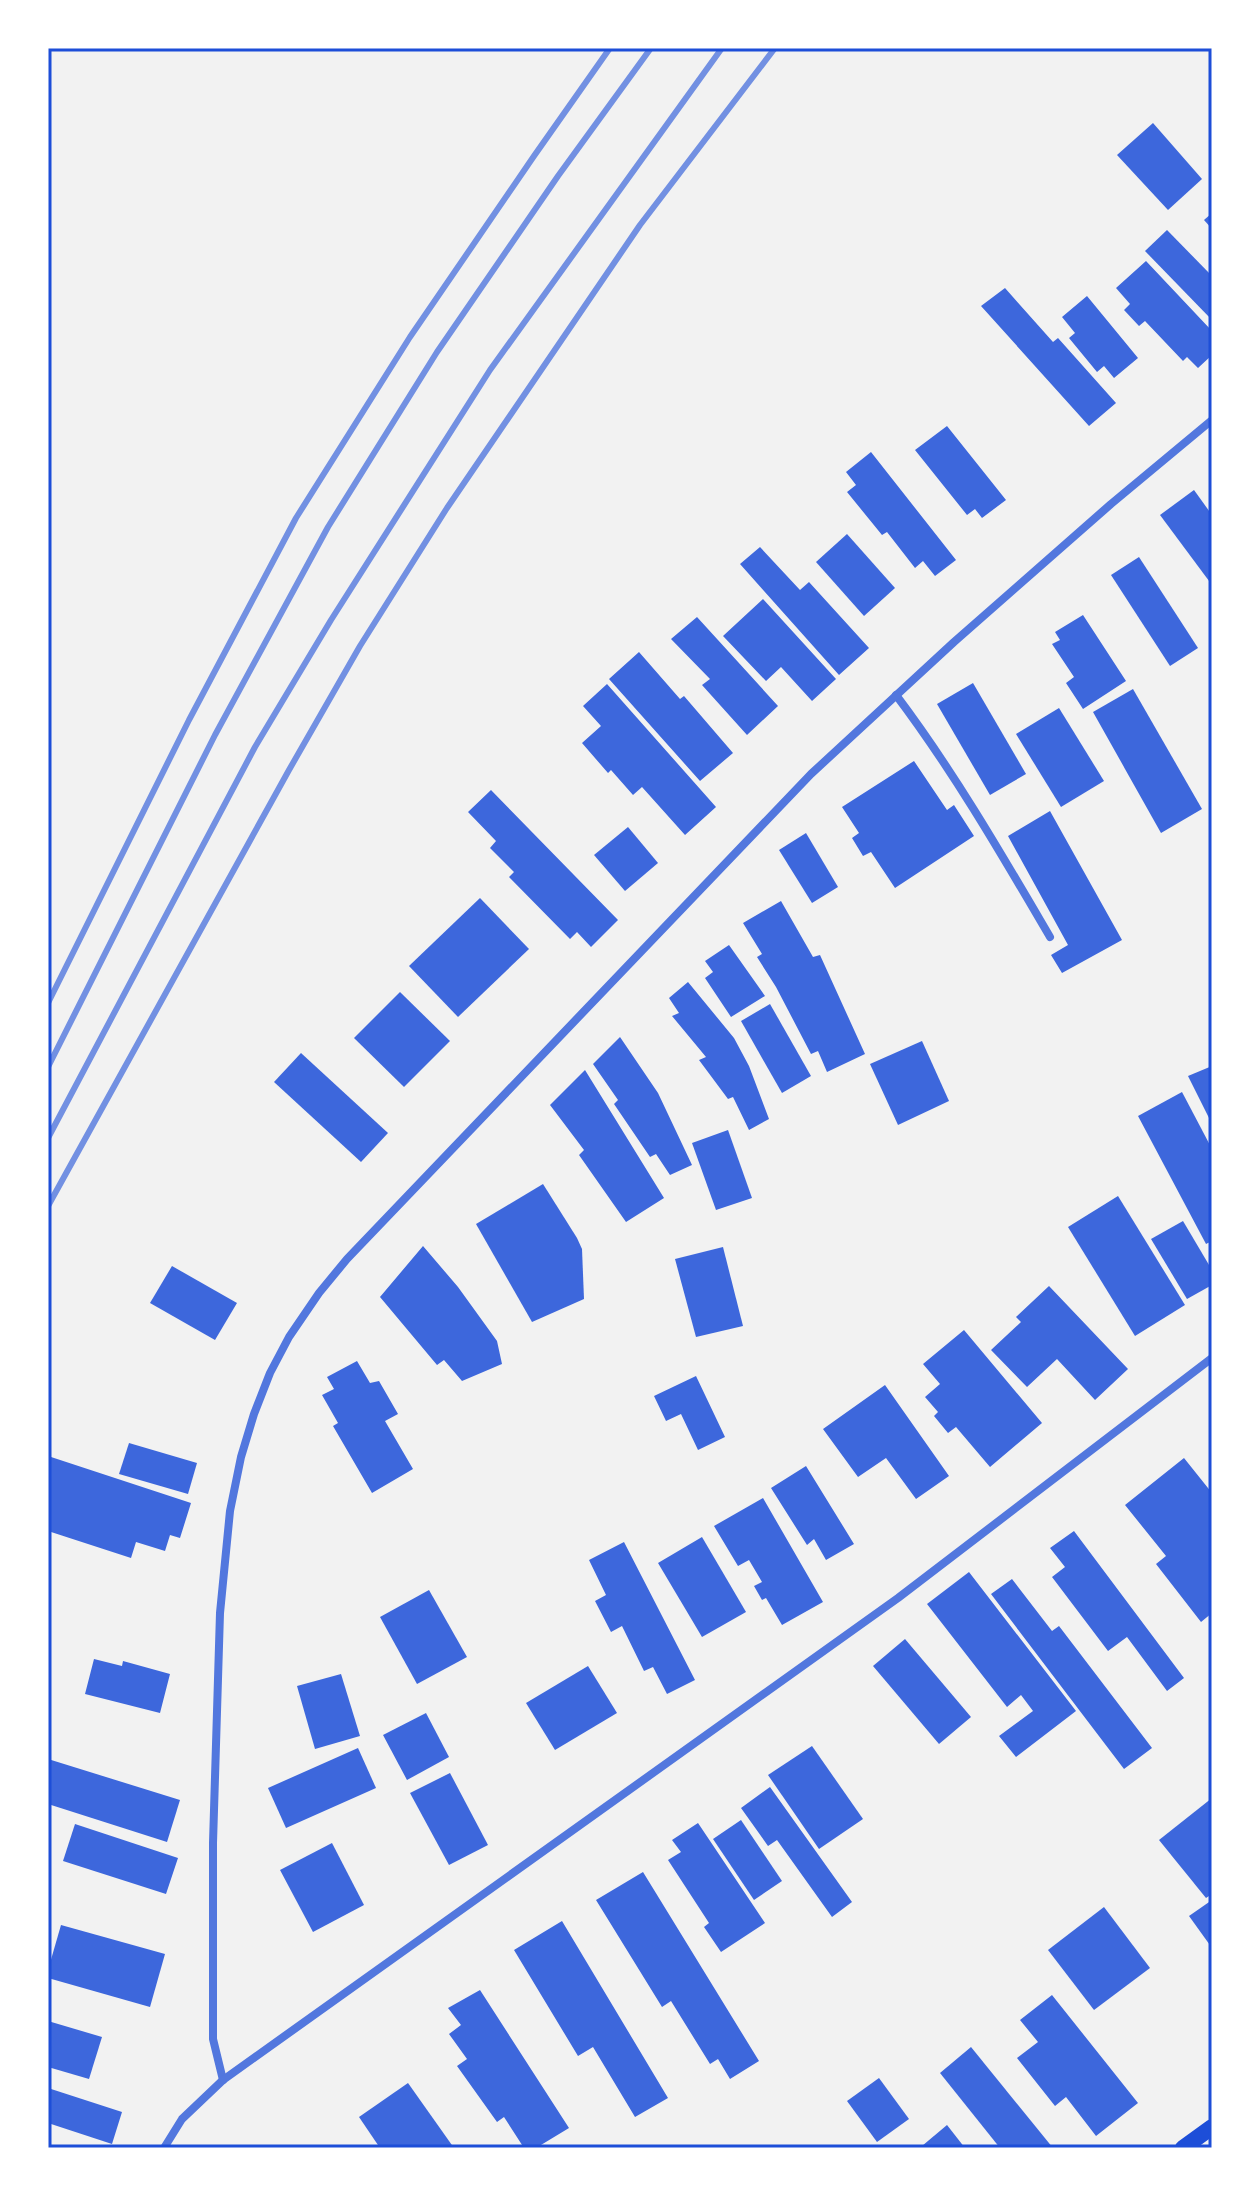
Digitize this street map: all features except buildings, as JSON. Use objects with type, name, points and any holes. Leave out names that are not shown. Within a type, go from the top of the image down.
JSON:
[{"type":"main road","points":[[1183,2148],[1212,2127]]},
{"type":"street","points":[[223,2080],[213,2039],[212,2004],[220,1613],[230,1511],[241,1457],[270,1373],[289,1337],[347,1259],[811,774],[1089,524],[1212,420]]},
{"type":"street","points":[[896,695],[983,823],[1050,937]]},
{"type":"street","points":[[164,2148],[182,2119],[223,2080],[898,1598],[1212,1358]]},
{"type":"railway","points":[[48,1003],[189,720],[296,518],[410,337],[610,48]]},
{"type":"railway","points":[[48,1067],[215,735],[328,527],[437,352],[651,48]]},
{"type":"railway","points":[[48,1138],[255,747],[331,620],[490,370],[722,48]]},
{"type":"railway","points":[[48,1206],[360,646],[447,508],[640,225],[775,48]]}]
